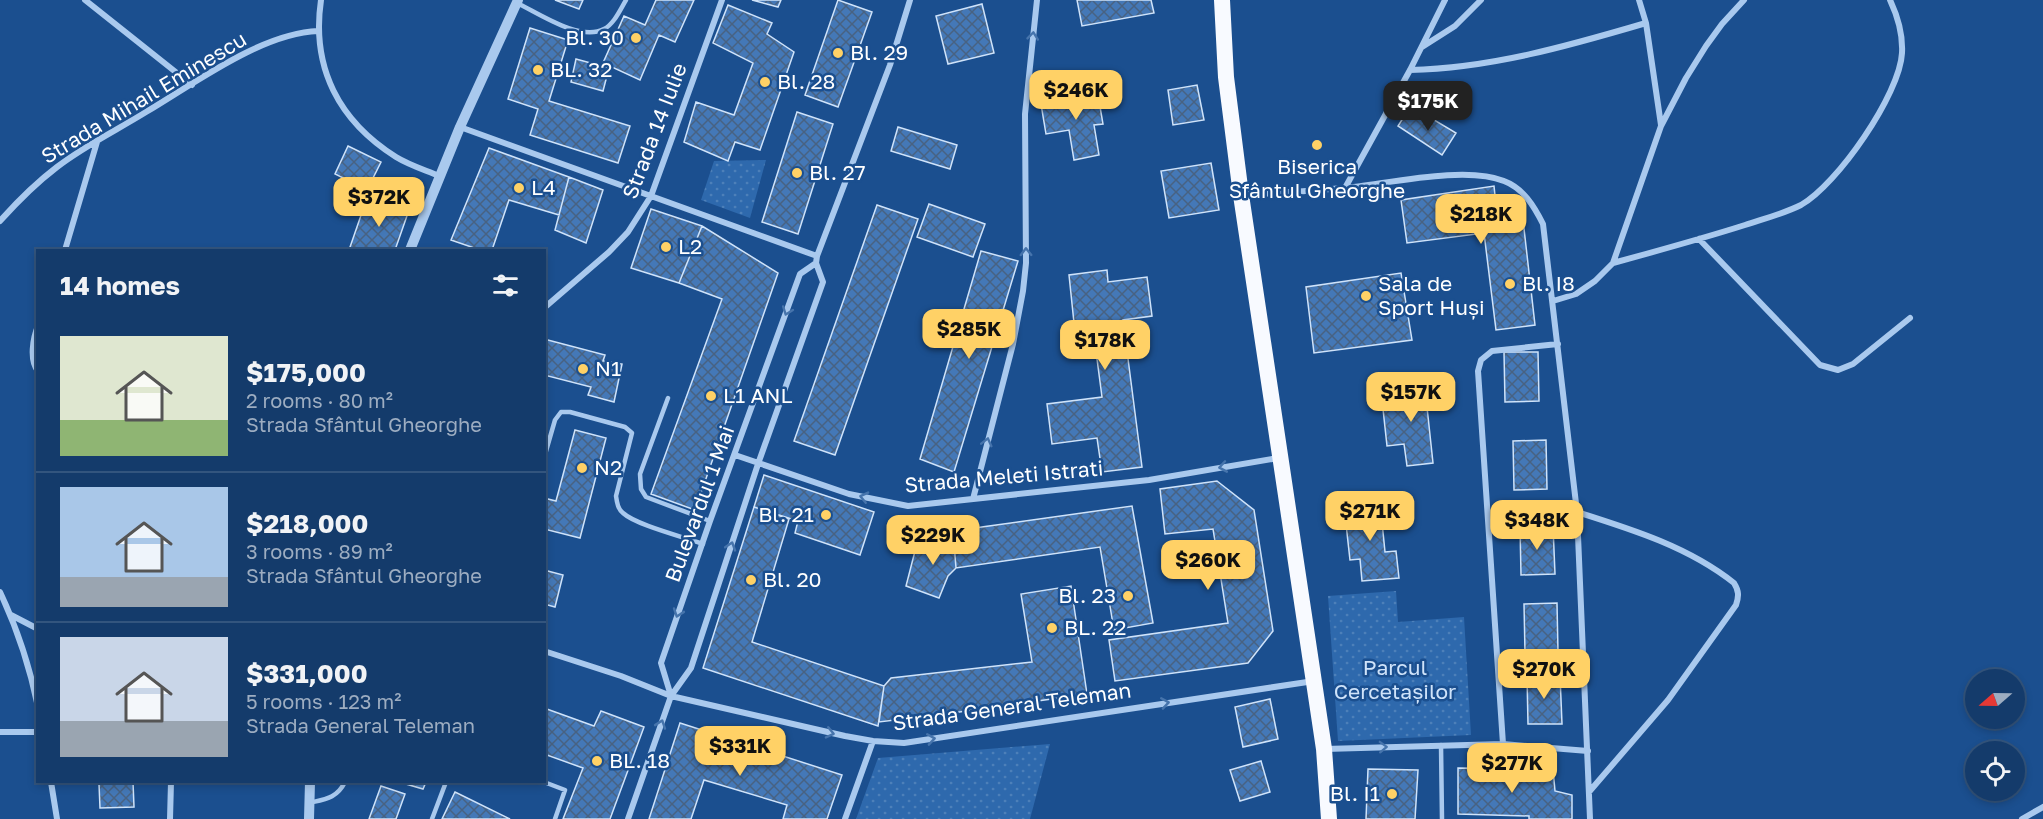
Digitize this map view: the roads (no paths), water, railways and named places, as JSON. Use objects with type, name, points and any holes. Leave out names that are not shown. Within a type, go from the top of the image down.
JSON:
[{"type":"highway","points":[[1222,0],[1226,77],[1241,195],[1324,749],[1329,819]]},
{"type":"street","points":[[85,0],[192,85]]},
{"type":"street","points":[[321,0],[318,31],[322,60],[335,97],[353,123],[373,141],[399,158],[439,176]]},
{"type":"street","name":"Strada 14 Iulie","points":[[546,306],[609,252],[628,232],[651,196],[722,0]]},
{"type":"street","name":"Bulevardul 1 Mai","points":[[670,696],[661,663],[800,274],[817,260],[890,65],[910,0]]},
{"type":"street","points":[[973,499],[1013,344],[1023,291],[1026,263],[1024,114],[1037,0]]},
{"type":"street","points":[[1345,188],[1422,48],[1445,0]]},
{"type":"street","points":[[1422,48],[1455,26],[1481,0]]},
{"type":"street","points":[[1640,0],[1646,23],[1661,126]]},
{"type":"street","points":[[1553,301],[1576,294],[1595,281],[1613,263],[1661,126],[1706,46],[1744,0]]},
{"type":"street","points":[[1613,263],[1780,213],[1800,205],[1828,183],[1877,117],[1896,80],[1902,52],[1901,32],[1890,0]]},
{"type":"street","points":[[410,249],[460,127],[518,2]]},
{"type":"street","points":[[1410,70],[1446,69],[1485,64],[1567,46],[1646,23]]},
{"type":"street","name":"Strada Mihail Eminescu","points":[[0,220],[57,167],[97,141],[266,43],[299,32],[318,31]]},
{"type":"street","points":[[460,127],[651,196],[817,260]]},
{"type":"street","points":[[65,249],[97,141]]},
{"type":"street","points":[[1241,195],[1345,188],[1417,178],[1476,175],[1506,181],[1528,197],[1543,224],[1577,512],[1590,819]]},
{"type":"street","points":[[1699,239],[1820,365],[1838,370],[1853,364],[1911,318]]},
{"type":"street","name":"Bulevardul 1 Mai","points":[[628,819],[670,696],[691,668],[758,464],[823,282],[817,260]]},
{"type":"street","points":[[36,331],[33,338],[36,369]]},
{"type":"street","points":[[1503,744],[1478,371],[1481,360],[1491,351],[1558,344]]},
{"type":"street","name":"Strada Meleti Istrati","points":[[735,455],[849,494],[908,506],[1149,480],[1281,457]]},
{"type":"street","points":[[1577,512],[1652,537],[1728,578],[1738,589],[1739,597],[1736,606],[1680,685],[1588,793]]},
{"type":"street","points":[[0,592],[26,662],[36,700]]},
{"type":"street","points":[[10,615],[36,628]]},
{"type":"street","name":"Strada General Teleman","points":[[546,652],[621,676],[670,696],[873,741],[904,742],[1314,681]]},
{"type":"street","points":[[0,732],[36,732]]},
{"type":"street","points":[[845,819],[873,741]]},
{"type":"street","points":[[1324,749],[1503,744],[1588,751]]},
{"type":"street","points":[[51,783],[57,819]]},
{"type":"street","points":[[170,819],[171,783]]},
{"type":"street","points":[[309,819],[310,783]]},
{"type":"street","points":[[2022,819],[2043,807]]},
{"type":"lane","points":[[518,2],[573,31],[589,32],[604,29],[617,16],[626,0]]},
{"type":"lane","points":[[668,398],[640,474],[641,489],[646,497],[710,521]]},
{"type":"lane","points":[[546,451],[555,420],[561,412],[570,412],[625,428],[632,433],[616,496],[618,507],[624,514],[635,520],[703,544]]},
{"type":"lane","points":[[1441,745],[1442,819]]},
{"type":"lane","points":[[309,803],[332,798],[344,783]]},
{"type":"lane","points":[[432,819],[446,783]]},
{"type":"lane","points":[[546,783],[565,790],[555,819]]},
{"type":"place","name":"Bl. 30","points":[[636,38]]},
{"type":"place","name":"Bl. 29","points":[[838,53]]},
{"type":"place","name":"BL. 32","points":[[538,70]]},
{"type":"place","name":"Bl. 28","points":[[765,82]]},
{"type":"place","name":"Biserica Sfântul Gheorghe","points":[[1317,145]]},
{"type":"place","name":"Bl. 27","points":[[797,173]]},
{"type":"place","name":"L4","points":[[519,188]]},
{"type":"place","name":"L2","points":[[666,247]]},
{"type":"place","name":"Bl. I8","points":[[1510,284]]},
{"type":"place","name":"Sala de Sport Huși","points":[[1366,296]]},
{"type":"place","name":"N1","points":[[583,369]]},
{"type":"place","name":"L1 ANL","points":[[711,396]]},
{"type":"place","name":"N2","points":[[582,468]]},
{"type":"place","name":"Bl. 21","points":[[826,515]]},
{"type":"place","name":"Bl. 20","points":[[751,580]]},
{"type":"place","name":"Bl. 23","points":[[1128,596]]},
{"type":"place","name":"BL. 22","points":[[1052,628]]},
{"type":"place","name":"BL. 18","points":[[597,761]]},
{"type":"place","name":"Bl. I1","points":[[1392,794]]},
{"type":"park label","name":"Parcul Cercetașilor","points":[[1395,680]]}]
